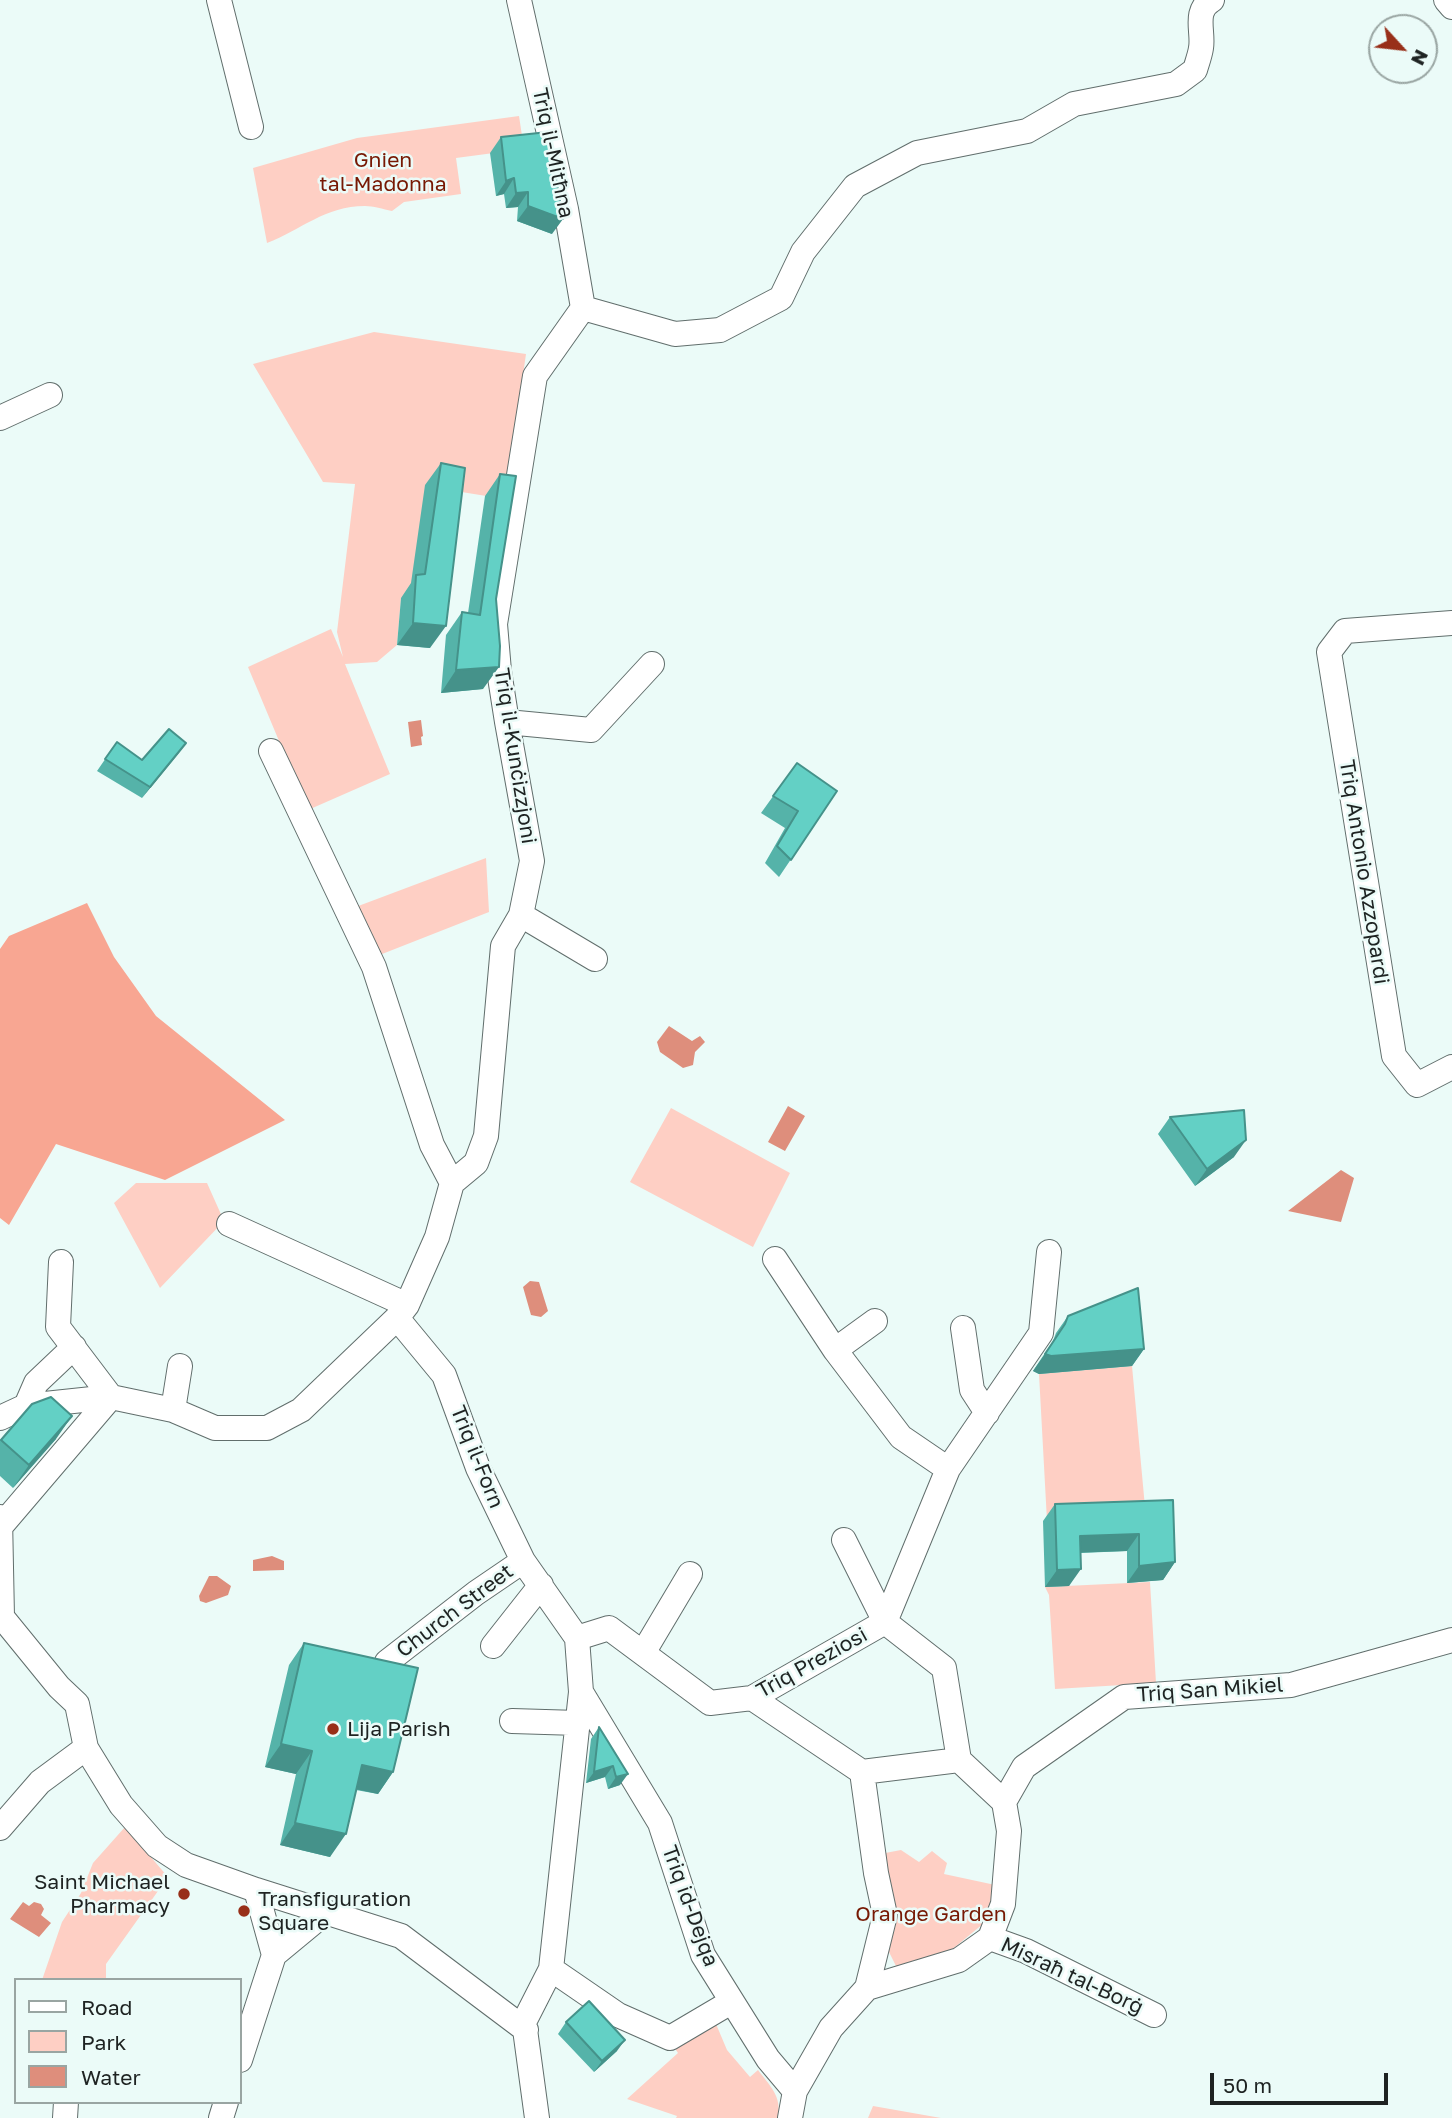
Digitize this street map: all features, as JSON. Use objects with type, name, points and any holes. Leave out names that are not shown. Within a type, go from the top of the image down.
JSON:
[{"type":"street","points":[[219,0],[251,127]]},
{"type":"street","name":"Triq il-Mitħna","points":[[519,0],[566,209],[583,308]]},
{"type":"street","points":[[583,308],[675,334],[720,330],[781,298],[803,253],[855,186],[917,153],[1027,131],[1074,104],[1176,84],[1195,70],[1202,45],[1199,23],[1206,3],[1212,0]]},
{"type":"street","points":[[1446,0],[1452,7]]},
{"type":"street","name":"Triq il-Kunċizzjoni","points":[[452,1183],[476,1163],[486,1136],[503,946],[521,915],[532,861],[499,671],[495,624],[536,376],[583,308]]},
{"type":"street","points":[[0,418],[50,395]]},
{"type":"street","name":"Triq Antonio Azzopardi","points":[[1452,623],[1345,631],[1329,652],[1394,1056],[1416,1085],[1452,1067]]},
{"type":"street","points":[[507,722],[592,730],[652,664]]},
{"type":"street","points":[[0,1418],[26,1406],[111,1396],[173,1410],[215,1428],[267,1428],[302,1410],[402,1312],[437,1237],[452,1183],[432,1145],[374,968],[271,751]]},
{"type":"street","points":[[521,915],[595,959]]},
{"type":"street","points":[[229,1224],[402,1312]]},
{"type":"street","points":[[885,1622],[948,1469],[1041,1333],[1049,1252]]},
{"type":"street","points":[[775,1259],[835,1350],[901,1437],[948,1469]]},
{"type":"street","points":[[61,1262],[58,1327],[111,1396]]},
{"type":"street","name":"Triq il-Forn","points":[[402,1312],[444,1375],[478,1468],[523,1561],[577,1638],[581,1692],[551,1969],[524,2022],[526,2030]]},
{"type":"street","points":[[835,1350],[876,1321]]},
{"type":"street","points":[[963,1328],[972,1390],[987,1413]]},
{"type":"street","points":[[26,1406],[36,1383],[74,1347]]},
{"type":"street","points":[[173,1410],[180,1366]]},
{"type":"street","points":[[111,1396],[1,1522],[1,1617],[77,1704],[86,1748],[121,1805],[157,1846],[186,1865],[401,1936],[526,2030],[537,2118]]},
{"type":"street","points":[[844,1540],[885,1622]]},
{"type":"street","name":"Church Street","points":[[387,1661],[523,1561]]},
{"type":"street","points":[[643,1653],[690,1574]]},
{"type":"street","points":[[494,1646],[541,1585]]},
{"type":"street","name":"Triq Preziosi","points":[[577,1638],[609,1628],[710,1703],[752,1698],[885,1622],[944,1668],[959,1760]]},
{"type":"street","name":"Triq San Mikiel","points":[[1004,1802],[1024,1767],[1124,1697],[1291,1685],[1452,1640]]},
{"type":"street","name":"Triq id-Dejqa","points":[[581,1692],[660,1823],[703,1955],[768,2059],[795,2091]]},
{"type":"street","points":[[752,1698],[862,1772],[959,1760],[1004,1802],[1009,1831],[1003,1904],[990,1938],[959,1960],[867,1988]]},
{"type":"street","points":[[513,1721],[578,1723]]},
{"type":"street","points":[[0,1828],[40,1782],[86,1748]]},
{"type":"street","points":[[790,2118],[795,2091],[831,2028],[867,1988],[885,1915],[876,1873],[862,1772]]},
{"type":"street","points":[[256,1890],[274,1955]]},
{"type":"street","points":[[242,2054],[274,1955],[326,1913]]},
{"type":"street","name":"Misraħ tal-Borġ","points":[[990,1938],[1026,1951],[1154,2015]]},
{"type":"street","points":[[551,1969],[618,2015],[670,2038],[730,2002]]},
{"type":"green space","name":"Gnien tal-Madonna","points":[[519,116],[524,149],[456,158],[461,194],[404,202],[392,211],[365,206],[338,210],[267,243],[253,168],[357,138]]},
{"type":"green space","points":[[374,332],[526,354],[505,499],[449,490],[409,596],[401,598],[397,645],[377,662],[345,664],[390,774],[308,810],[248,667],[331,629],[343,657],[337,632],[355,484],[323,482],[253,364]]},
{"type":"green space","points":[[486,858],[489,912],[377,956],[353,908]]},
{"type":"green space","points":[[671,1108],[790,1173],[753,1247],[630,1182]]},
{"type":"green space","points":[[136,1183],[207,1183],[224,1221],[160,1288],[114,1203]]},
{"type":"green space","points":[[1132,1366],[1146,1518],[1047,1521],[1039,1374]]},
{"type":"green space","points":[[1150,1582],[1156,1683],[1055,1689],[1049,1595],[1045,1587]]},
{"type":"green space","points":[[125,1827],[168,1877],[106,1964],[106,1978],[43,1978],[62,1922],[81,1893],[93,1863]]},
{"type":"green space","name":"Orange Garden","points":[[901,1850],[919,1862],[932,1851],[947,1863],[944,1874],[1000,1886],[984,1923],[943,1957],[899,1972],[887,1948],[880,1854]]},
{"type":"green space","points":[[716,2024],[727,2050],[750,2077],[758,2070],[771,2086],[777,2097],[778,2118],[676,2118],[677,2116],[627,2099],[678,2053],[672,2044]]},
{"type":"green space","points":[[873,2106],[941,2118],[868,2118]]},
{"type":"shaded area","points":[[87,903],[114,957],[156,1016],[285,1120],[165,1180],[56,1144],[9,1225],[0,1218],[0,949],[9,936]]},
{"type":"water","points":[[421,720],[422,745],[411,747],[408,722]]},
{"type":"water","points":[[669,1026],[692,1041],[700,1036],[705,1042],[695,1052],[693,1065],[683,1068],[660,1052],[657,1042]]},
{"type":"water","points":[[788,1106],[805,1116],[785,1151],[768,1142]]},
{"type":"water","points":[[1341,1170],[1354,1178],[1341,1222],[1288,1211]]},
{"type":"water","points":[[530,1281],[539,1282],[548,1311],[541,1317],[531,1315],[523,1287]]},
{"type":"water","points":[[272,1556],[284,1561],[284,1570],[253,1571],[253,1560]]},
{"type":"water","points":[[209,1576],[217,1576],[231,1586],[228,1595],[206,1603],[200,1601],[199,1596]]},
{"type":"water","points":[[23,1902],[29,1906],[34,1902],[41,1904],[44,1909],[41,1915],[51,1923],[39,1937],[10,1919]]},
{"type":"building","points":[[548,132],[563,219],[528,206],[528,192],[516,193],[514,178],[506,181],[501,137]]},
{"type":"building","points":[[441,463],[465,468],[446,626],[413,623],[416,575],[425,574]]},
{"type":"building","points":[[500,474],[516,476],[496,599],[499,667],[456,670],[462,612],[480,615]]},
{"type":"building","points":[[169,729],[186,743],[150,787],[105,759],[117,742],[142,760]]},
{"type":"building","points":[[797,763],[837,791],[791,860],[777,846],[798,811],[773,796]]},
{"type":"building","points":[[1244,1110],[1246,1140],[1207,1169],[1170,1117]]},
{"type":"building","points":[[1138,1288],[1144,1349],[1051,1356],[1045,1354],[1068,1316]]},
{"type":"building","points":[[51,1397],[72,1416],[29,1465],[1,1440],[32,1404]]},
{"type":"building","points":[[1173,1500],[1175,1562],[1139,1566],[1139,1534],[1080,1536],[1081,1569],[1057,1570],[1055,1504]]},
{"type":"building","name":"Lija Parish","points":[[304,1643],[418,1668],[393,1772],[362,1765],[346,1834],[295,1823],[312,1751],[281,1744]]},
{"type":"building","points":[[599,1727],[628,1774],[616,1777],[613,1766],[594,1772]]},
{"type":"building","points":[[589,2001],[625,2040],[602,2061],[566,2022]]},
{"type":"place","name":"Lija Parish","points":[[333,1729]]},
{"type":"place","name":"Saint Michael Pharmacy","points":[[184,1894]]},
{"type":"place","name":"Transfiguration Square","points":[[244,1911]]}]
